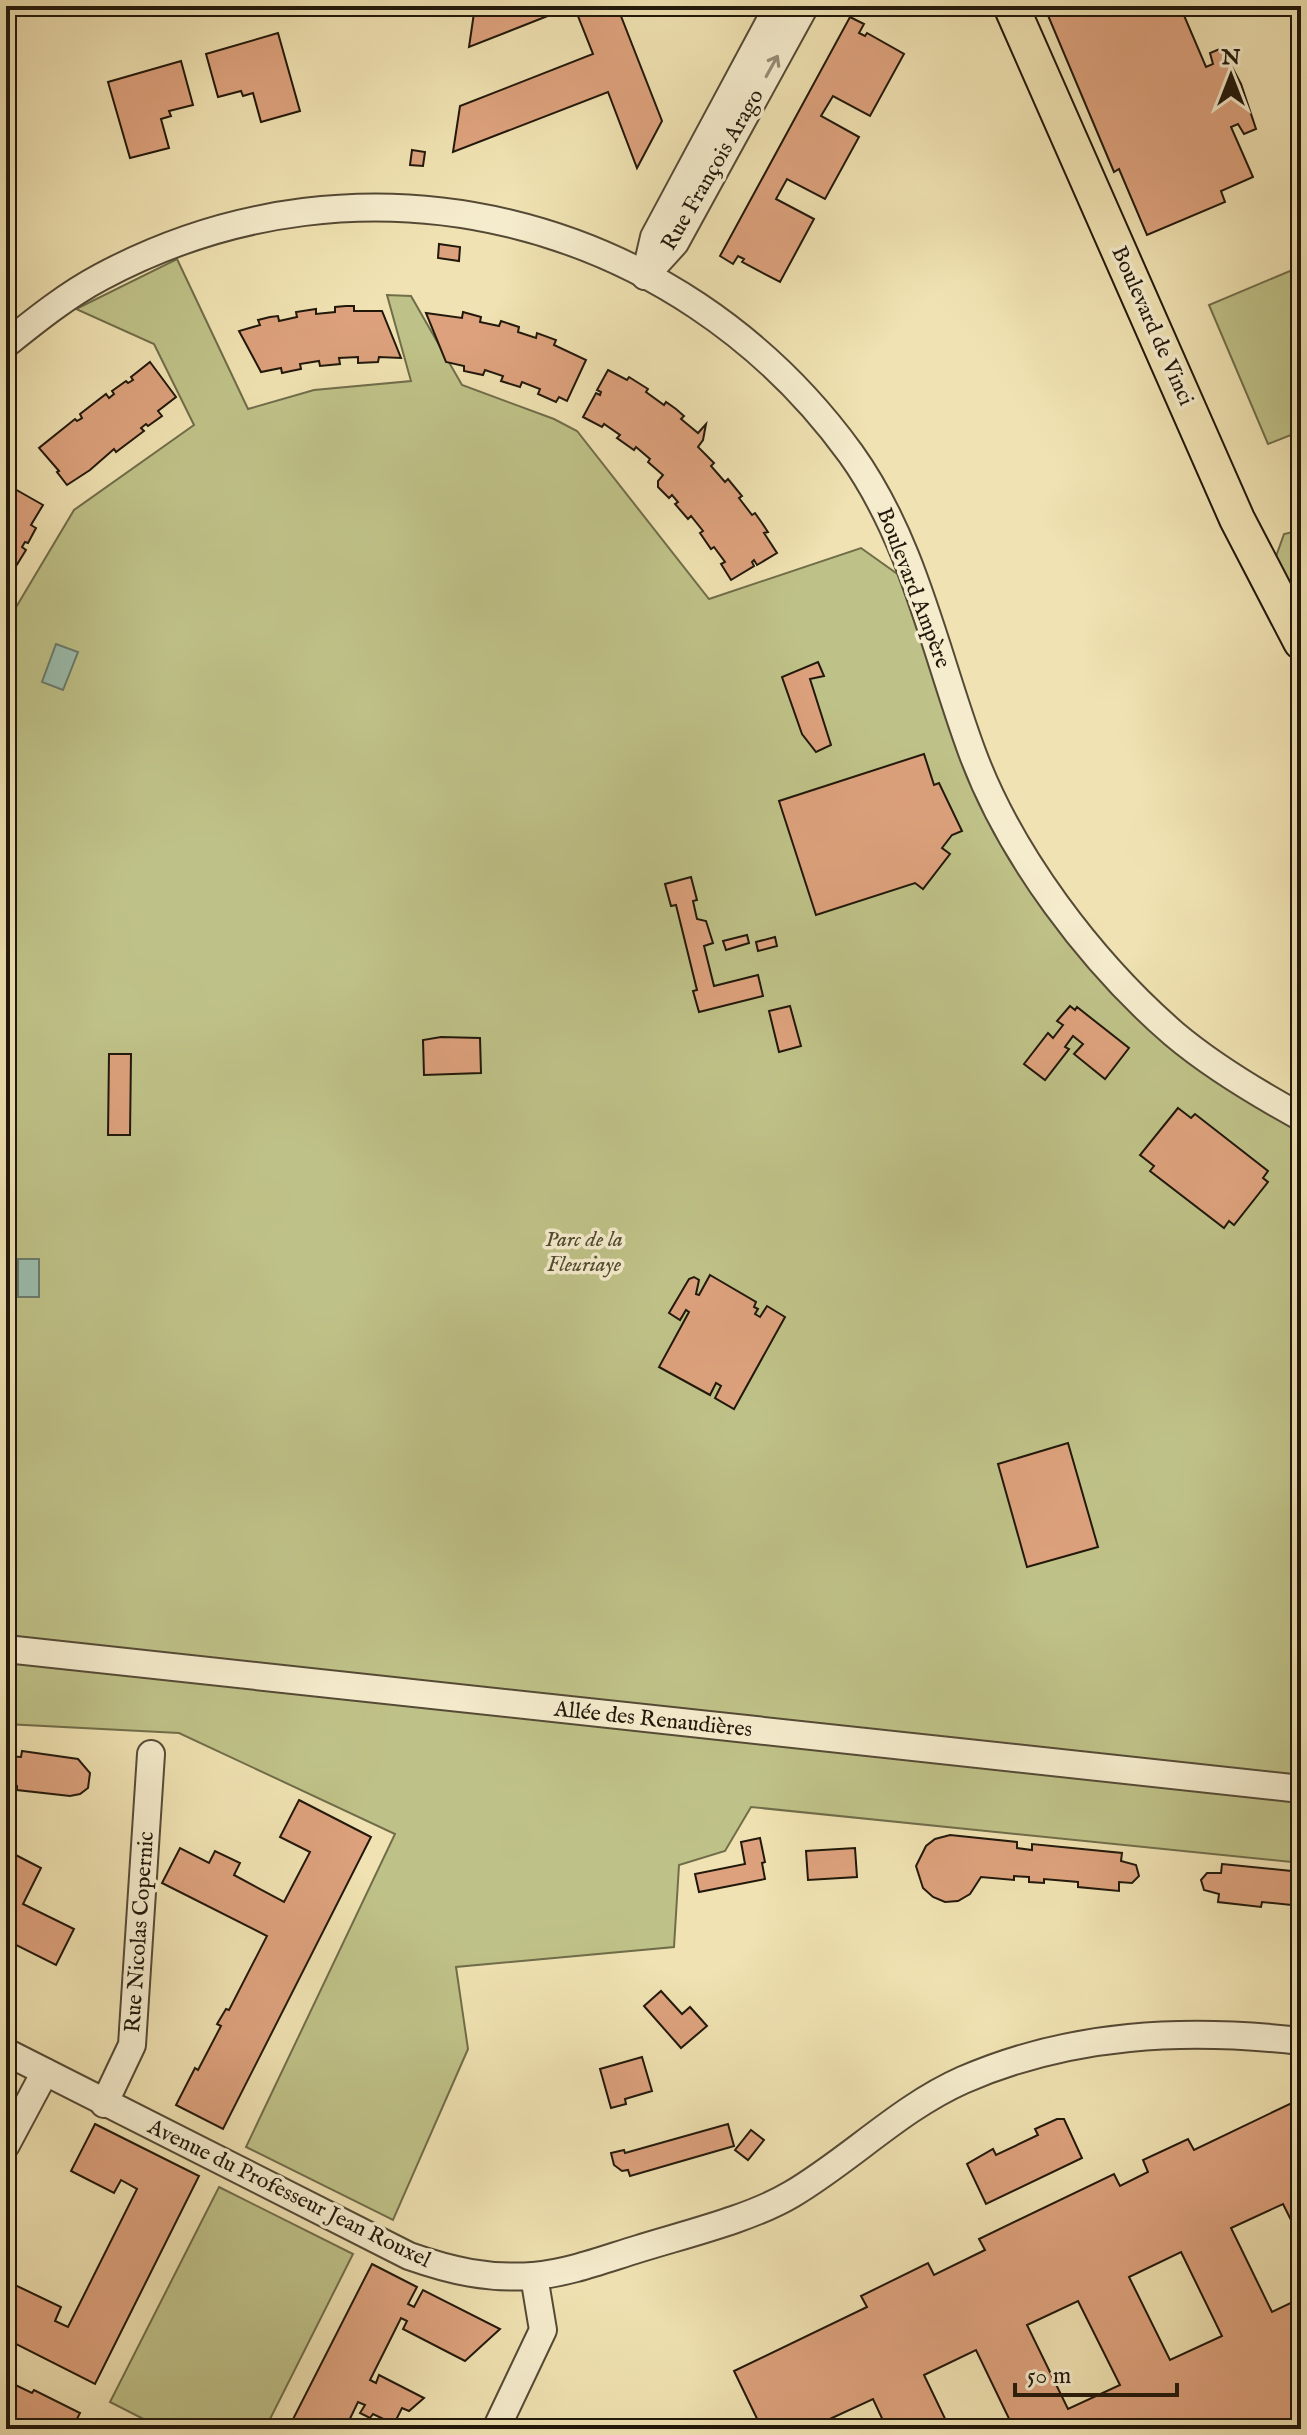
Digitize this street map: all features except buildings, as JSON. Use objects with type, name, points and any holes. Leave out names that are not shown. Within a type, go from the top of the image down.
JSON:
[{"type":"main road","name":"Boulevard de Vinci","points":[[1011,6],[1237,519],[1301,642]]},
{"type":"street","name":"Rue François Arago","points":[[645,276],[654,237],[778,6]]},
{"type":"street","name":"Rue François Arago","points":[[645,276],[675,243],[805,6]]},
{"type":"street","name":"Boulevard Ampère","points":[[6,344],[99,277],[160,250],[238,223],[298,212],[360,207],[460,212],[519,225],[606,254],[686,297],[754,347],[801,394],[850,453],[891,521],[981,774],[1016,844],[1075,928],[1118,980],[1176,1036],[1214,1064],[1301,1117]]},
{"type":"street","name":"Allée des Renaudières","points":[[6,1649],[1301,1789]]},
{"type":"street","name":"Rue Nicolas Copernic","points":[[104,2104],[132,2045],[134,2031],[151,1754]]},
{"type":"street","name":"Avenue du Professeur Jean Rouxel","points":[[6,2052],[409,2256],[454,2272],[534,2276],[587,2264],[673,2238],[791,2195],[872,2136],[961,2081],[1036,2054],[1092,2041],[1154,2035],[1228,2035],[1301,2041]]},
{"type":"street","points":[[6,2145],[45,2072]]},
{"type":"street","points":[[496,2429],[543,2330],[534,2276]]},
{"type":"green space","name":"Parc de la Fleuriaye","points":[[177,259],[248,409],[314,390],[411,381],[387,295],[411,296],[462,385],[554,419],[577,431],[709,599],[861,548],[903,578],[1038,893],[1179,1053],[1301,1129],[1301,1863],[751,1807],[725,1851],[679,1865],[674,1947],[456,1967],[468,2049],[393,2220],[246,2147],[395,1834],[179,1733],[6,1724],[6,624],[74,510],[194,425],[154,344],[76,309]]},
{"type":"green space","points":[[1297,268],[1301,279],[1301,431],[1268,444],[1209,305]]},
{"type":"green space","points":[[1301,530],[1301,607],[1274,562],[1284,534]]},
{"type":"green space","points":[[219,2187],[353,2254],[265,2429],[163,2429],[110,2402]]},
{"type":"shaded area","points":[[56,644],[78,652],[63,690],[42,682]]},
{"type":"shaded area","points":[[18,1259],[39,1259],[39,1297],[18,1297]]}]
